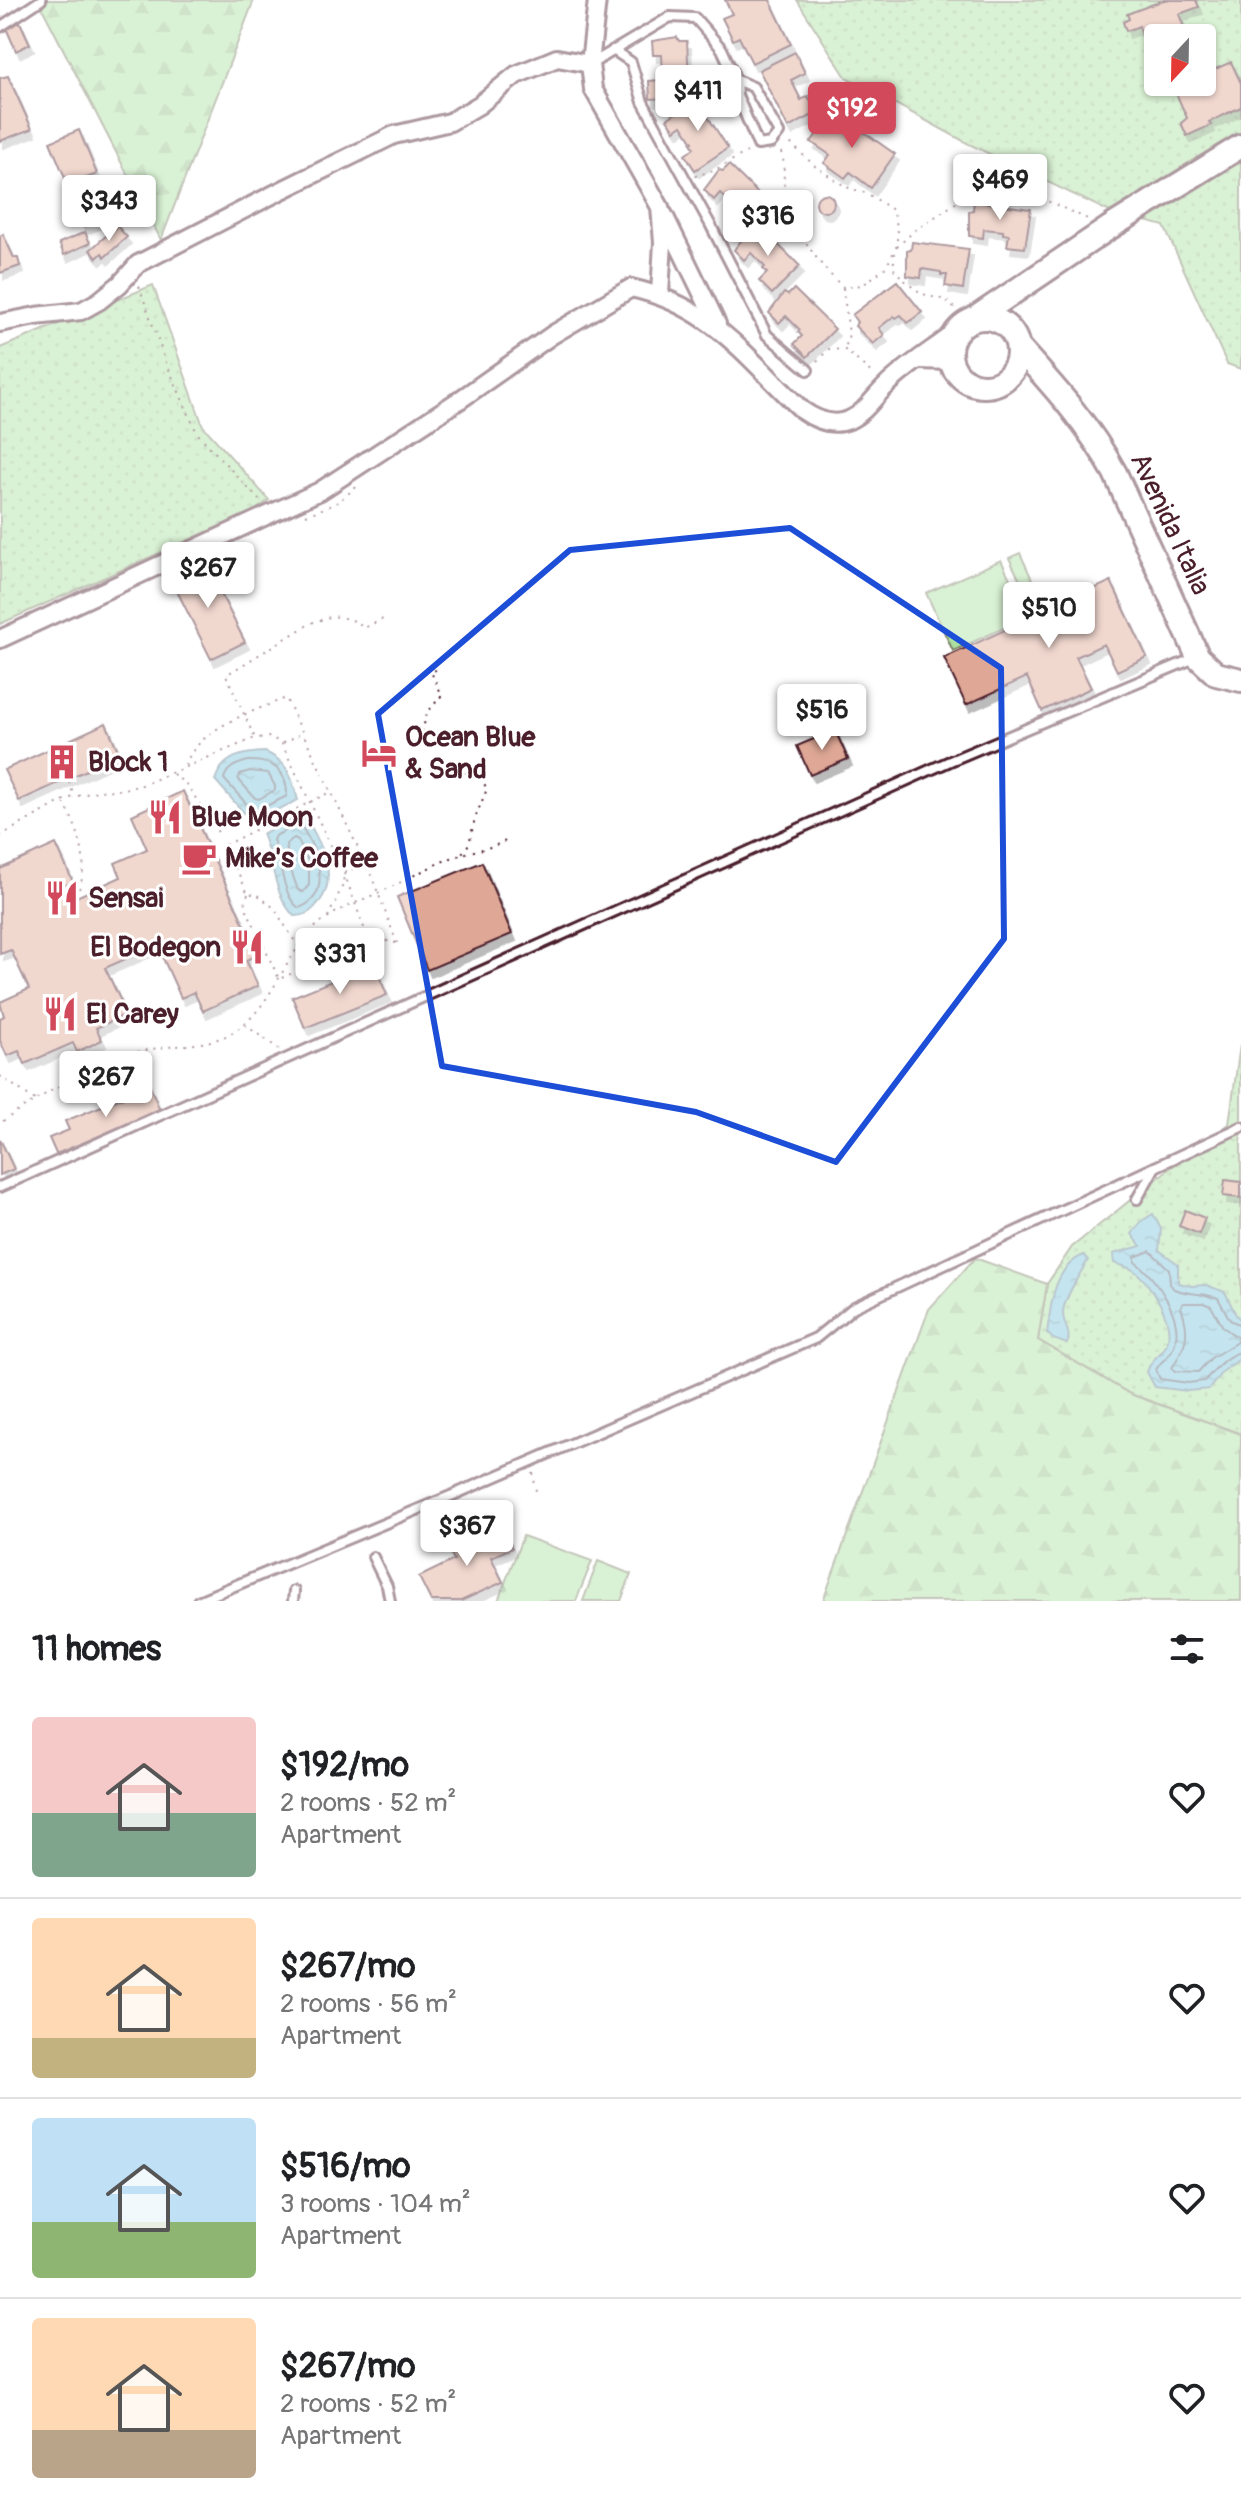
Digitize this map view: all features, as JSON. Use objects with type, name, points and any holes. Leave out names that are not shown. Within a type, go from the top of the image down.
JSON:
[{"type":"street","points":[[597,0],[590,64],[593,89],[660,207],[718,327]]},
{"type":"street","points":[[0,323],[81,311],[120,284],[138,264],[394,135],[450,122],[479,105],[516,75],[557,58],[590,64]]},
{"type":"street","points":[[0,639],[320,491],[552,335],[631,288],[660,294],[687,306],[718,327],[802,410],[825,422],[848,420],[966,324],[1109,228],[1241,146]]},
{"type":"street","points":[[660,207],[663,242],[660,294]]},
{"type":"street","points":[[1015,291],[1018,358],[1009,376],[991,386],[971,384],[955,371],[951,361],[950,351],[966,324],[986,318],[997,320],[1007,326],[1016,341]]},
{"type":"street","name":"Avenida Italia","points":[[1016,341],[1069,402],[1100,446],[1198,657]]},
{"type":"street","points":[[919,360],[951,361]]},
{"type":"street","points":[[1009,376],[1049,381]]},
{"type":"street","points":[[1198,657],[1216,674],[1241,680]]},
{"type":"lane","points":[[0,27],[30,3],[41,0]]},
{"type":"lane","points":[[590,64],[670,17],[695,18],[722,49],[758,145],[771,143],[779,133],[753,87],[736,80]]},
{"type":"lane","points":[[613,50],[631,62],[643,102],[767,335],[808,370]]},
{"type":"lane","points":[[0,1187],[950,761],[1198,657]]},
{"type":"lane","points":[[198,1601],[816,1338],[854,1307],[1241,1127]]},
{"type":"lane","points":[[1137,1199],[1155,1167]]},
{"type":"lane","points":[[373,1557],[387,1586],[390,1601]]},
{"type":"path","points":[[779,133],[816,167],[846,187],[868,194],[893,210],[898,230],[893,268],[906,282],[929,296],[944,298],[966,324]]},
{"type":"path","points":[[771,143],[783,153],[784,189],[794,219],[815,255],[831,277],[843,287],[849,334],[845,350]]},
{"type":"path","points":[[686,179],[713,171],[758,145]]},
{"type":"path","points":[[843,287],[863,285],[886,267],[896,248],[914,231],[981,186],[1004,182],[1109,228]]},
{"type":"path","points":[[131,272],[197,433],[271,514]]},
{"type":"path","points":[[808,370],[829,349],[845,350],[886,386]]},
{"type":"path","points":[[255,738],[226,675],[311,623],[333,616],[366,627],[385,618]]},
{"type":"path","points":[[422,732],[427,713],[442,695],[431,672],[438,669]]},
{"type":"path","points":[[184,767],[191,750],[200,741],[245,715],[286,698],[365,863],[397,943],[369,941],[279,979]]},
{"type":"path","points":[[282,744],[303,733]]},
{"type":"path","points":[[0,836],[75,797],[142,785],[255,738],[271,737],[282,744],[310,802],[344,873],[369,941]]},
{"type":"path","points":[[435,761],[452,771],[476,774],[487,789],[469,844],[461,854]]},
{"type":"path","points":[[172,773],[187,785],[221,837]]},
{"type":"path","points":[[69,782],[75,797]]},
{"type":"path","points":[[225,845],[331,792]]},
{"type":"path","points":[[63,802],[79,837],[83,860],[82,881],[78,891],[71,893]]},
{"type":"path","points":[[3,1121],[95,1067],[140,1051],[206,1042],[231,1033],[244,1025],[299,949],[327,918],[461,854],[498,846],[509,839]]},
{"type":"path","points":[[229,853],[248,894],[246,908],[279,979]]},
{"type":"path","points":[[344,873],[365,863]]},
{"type":"path","points":[[327,918],[343,885],[344,873]]},
{"type":"path","points":[[248,894],[257,894],[274,908],[299,949]]},
{"type":"path","points":[[244,1025],[291,1057]]},
{"type":"path","points":[[0,1076],[36,1100]]},
{"type":"path","points":[[531,1461],[536,1491]]},
{"type":"highlighted area","points":[[790,528],[1001,668],[1004,939],[836,1162],[696,1112],[442,1066],[378,714],[570,550]]},
{"type":"green space","points":[[38,0],[254,0],[161,240]]},
{"type":"green space","points":[[797,0],[1241,0],[1241,369],[1227,364],[1164,226],[1108,211],[969,144],[846,77]]},
{"type":"green space","points":[[153,285],[203,426],[269,500],[256,510],[0,624],[0,348]]},
{"type":"green space","points":[[1020,553],[1040,597],[1030,601],[1009,558]]},
{"type":"green space","points":[[1001,560],[1028,617],[953,651],[926,593]]},
{"type":"green space","points":[[1240,1045],[1241,1434],[1130,1394],[1038,1340],[1047,1284],[1072,1247],[1229,1124]]},
{"type":"green space","points":[[975,1258],[1047,1284],[1038,1340],[1130,1394],[1241,1434],[1241,1601],[823,1601],[929,1309]]},
{"type":"green space","points":[[523,1536],[592,1561],[576,1601],[498,1601]]},
{"type":"green space","points":[[598,1561],[631,1574],[621,1601],[583,1601]]},
{"type":"water","points":[[265,752],[284,766],[298,800],[252,822],[215,780],[223,766],[234,757]]},
{"type":"water","points":[[303,813],[325,856],[328,879],[326,890],[314,908],[306,914],[294,916],[278,888],[262,834]]},
{"type":"water","points":[[1153,1214],[1161,1229],[1159,1250],[1178,1264],[1178,1283],[1206,1285],[1225,1292],[1241,1320],[1241,1358],[1222,1372],[1209,1389],[1188,1391],[1155,1387],[1147,1372],[1168,1338],[1165,1317],[1147,1284],[1133,1270],[1114,1263],[1113,1254],[1141,1246],[1132,1234],[1142,1221]]},
{"type":"water","points":[[1084,1255],[1088,1260],[1064,1307],[1067,1344],[1047,1333],[1052,1299],[1066,1268]]},
{"type":"building","points":[[725,0],[770,0],[791,44],[752,63],[739,37],[733,40],[722,18],[732,14]]},
{"type":"building","points":[[1164,0],[1196,0],[1199,7],[1179,14],[1183,24],[1144,24],[1144,40],[1139,26],[1126,31],[1123,22],[1129,19],[1127,14]]},
{"type":"building","points":[[20,22],[30,44],[16,51],[6,28]]},
{"type":"building","points":[[677,37],[679,41],[687,41],[690,97],[650,99],[649,81],[660,80],[663,74],[662,55],[653,55],[652,41]]},
{"type":"building","points":[[795,52],[805,73],[791,80],[801,100],[808,96],[817,113],[788,128],[759,70]]},
{"type":"building","points":[[1231,62],[1241,83],[1241,107],[1187,136],[1181,123],[1187,118],[1177,96],[1216,96],[1216,69]]},
{"type":"building","points":[[8,76],[32,129],[0,141],[0,78]]},
{"type":"building","points":[[697,100],[728,148],[695,170],[685,155],[694,148],[693,142],[682,125],[675,130],[667,119],[686,102],[689,105]]},
{"type":"building","points":[[834,111],[895,154],[871,188],[850,172],[845,178],[824,163],[830,155],[811,142]]},
{"type":"building","points":[[79,130],[97,174],[68,185],[50,142]]},
{"type":"building","points":[[729,165],[770,205],[742,234],[729,221],[737,213],[732,209],[735,207],[720,193],[714,200],[704,190],[719,170],[723,171]]},
{"type":"building","points":[[93,186],[106,218],[83,227],[70,195]]},
{"type":"building","points":[[825,194],[832,196],[832,210],[825,212],[818,210],[816,203],[818,196]]},
{"type":"building","points":[[974,201],[1031,209],[1025,248],[1007,246],[1009,235],[1003,234],[1003,231],[984,229],[983,238],[969,236],[969,211],[973,210]]},
{"type":"building","points":[[117,226],[127,237],[105,257],[102,253],[97,258],[90,250]]},
{"type":"building","points":[[759,226],[800,266],[772,294],[759,281],[767,273],[763,269],[765,267],[751,253],[744,260],[734,250],[749,230],[753,232]]},
{"type":"building","points":[[85,232],[90,243],[64,255],[59,243]]},
{"type":"building","points":[[3,234],[20,266],[0,273],[0,236]]},
{"type":"building","points":[[912,242],[969,249],[963,289],[945,286],[947,275],[941,275],[941,272],[922,269],[921,278],[907,276],[907,251],[911,250]]},
{"type":"building","points":[[897,281],[922,312],[908,323],[901,315],[894,316],[879,328],[884,335],[873,344],[855,326],[857,322],[852,315]]},
{"type":"building","points":[[794,289],[835,329],[807,357],[794,344],[802,336],[798,332],[800,330],[786,316],[779,323],[769,313],[784,293],[788,295]]},
{"type":"building","points":[[206,564],[245,642],[211,659],[170,577],[192,566],[194,570]]},
{"type":"building","points":[[1111,581],[1147,657],[1117,671],[1104,644],[1076,657],[1091,688],[1042,711],[1027,677],[966,705],[944,658]]},
{"type":"building","name":"Block 1","points":[[106,723],[120,755],[19,801],[4,770]]},
{"type":"building","points":[[835,730],[848,759],[810,775],[797,746]]},
{"type":"building","points":[[183,791],[258,955],[246,960],[258,986],[203,1011],[194,992],[181,998],[157,945],[105,968],[127,1014],[96,1028],[102,1040],[77,1052],[73,1043],[25,1064],[19,1051],[7,1056],[0,1041],[0,1018],[4,1016],[0,1002],[29,989],[11,950],[0,954],[0,869],[56,844],[73,882],[66,885],[72,899],[121,877],[115,863],[147,849],[132,815]]},
{"type":"building","points":[[482,862],[512,934],[427,970],[397,897]]},
{"type":"building","points":[[374,964],[387,995],[305,1028],[292,997]]},
{"type":"building","points":[[150,1086],[160,1111],[56,1154],[49,1138],[69,1130],[65,1121]]},
{"type":"building","points":[[0,1139],[14,1169],[0,1175]]},
{"type":"building","points":[[1225,1180],[1241,1182],[1241,1198],[1223,1196]]},
{"type":"building","points":[[1185,1210],[1205,1218],[1199,1234],[1179,1226]]},
{"type":"building","points":[[503,1528],[512,1548],[491,1557],[503,1582],[461,1601],[431,1601],[419,1577],[454,1560],[446,1544],[475,1531],[479,1539]]},
{"type":"place","name":"Ocean Blue & Sand","points":[[379,753]]},
{"type":"place","name":"Block 1","points":[[62,762]]},
{"type":"place","name":"Blue Moon","points":[[165,817]]},
{"type":"place","name":"Mike's Coffee","points":[[199,858]]},
{"type":"place","name":"Sensai","points":[[62,898]]},
{"type":"place","name":"El Bodegon","points":[[247,947]]},
{"type":"place","name":"El Carey","points":[[60,1014]]}]
